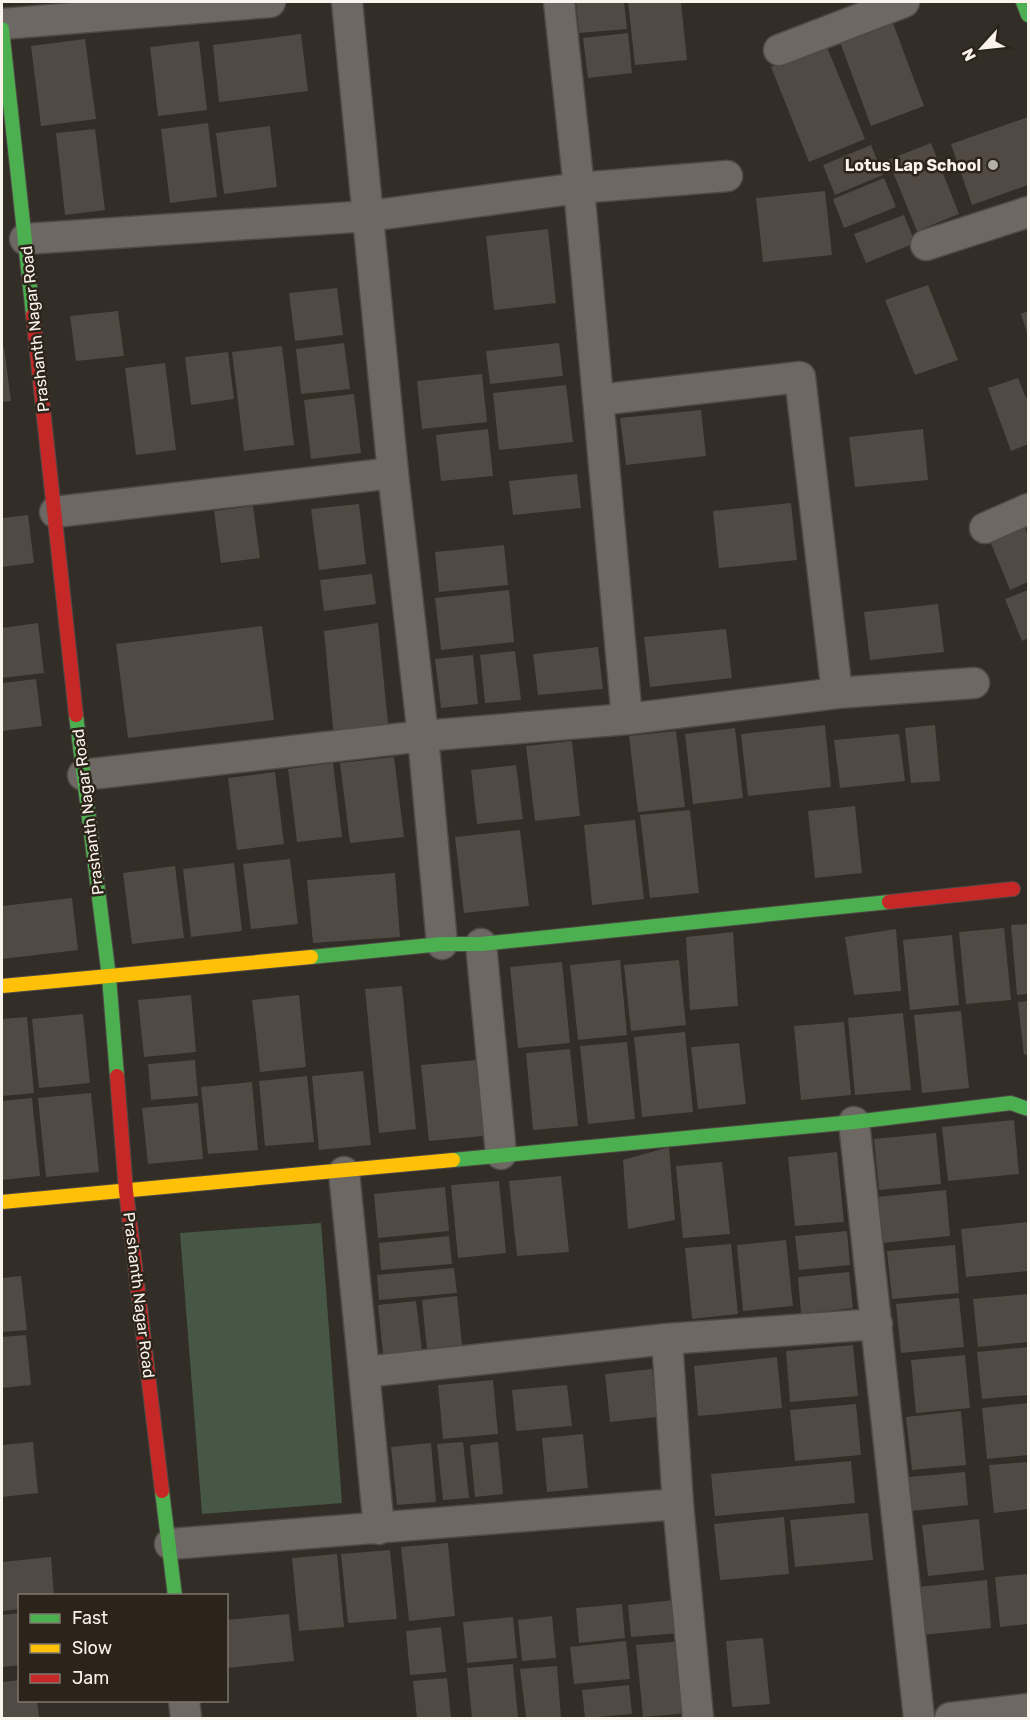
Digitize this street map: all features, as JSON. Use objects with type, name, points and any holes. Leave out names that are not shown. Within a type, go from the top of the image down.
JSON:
[{"type":"street","points":[[2,26],[270,2]]},
{"type":"street","points":[[347,2],[393,473],[423,736],[442,944]]},
{"type":"street","points":[[559,2],[579,188],[627,719]]},
{"type":"street","points":[[779,50],[904,2]]},
{"type":"street","points":[[1023,2],[1029,15]]},
{"type":"street","name":"Prashanth Nagar Road","points":[[2,26],[83,775],[109,977],[126,1191],[175,1594]]},
{"type":"street","points":[[25,239],[369,216],[579,188],[727,176]]},
{"type":"street","points":[[926,245],[1029,212]]},
{"type":"street","points":[[597,400],[800,377],[837,693]]},
{"type":"street","points":[[55,512],[393,473]]},
{"type":"street","points":[[985,528],[1029,509]]},
{"type":"street","points":[[83,775],[423,736],[627,719],[837,693],[974,683]]},
{"type":"street","points":[[2,986],[442,944],[481,944],[1013,890]]},
{"type":"street","points":[[481,944],[501,1154]]},
{"type":"street","points":[[2,1202],[344,1172],[501,1154],[854,1122],[1011,1103],[1029,1109]]},
{"type":"street","points":[[854,1122],[919,1719]]},
{"type":"street","points":[[344,1172],[379,1529]]},
{"type":"street","points":[[364,1372],[667,1339],[877,1324]]},
{"type":"street","points":[[667,1339],[678,1504],[698,1719]]},
{"type":"street","points":[[170,1544],[678,1504]]},
{"type":"street","points":[[184,1702],[186,1719]]},
{"type":"street","points":[[950,1719],[1029,1709]]},
{"type":"green space","points":[[321,1223],[342,1503],[202,1514],[180,1233]]},
{"type":"building","points":[[576,2],[624,2],[627,29],[579,33]]},
{"type":"building","points":[[628,2],[681,2],[687,60],[635,65]]},
{"type":"building","points":[[888,10],[924,106],[871,126],[837,34]]},
{"type":"building","points":[[628,33],[632,73],[588,78],[583,38]]},
{"type":"building","points":[[301,34],[308,91],[219,102],[213,45]]},
{"type":"building","points":[[85,39],[96,119],[41,126],[31,46]]},
{"type":"building","points":[[199,41],[207,110],[158,116],[150,47]]},
{"type":"building","points":[[826,45],[865,139],[809,162],[771,67]]},
{"type":"building","name":"Lotus Lap School","points":[[1028,117],[1028,185],[972,205],[951,144]]},
{"type":"building","points":[[208,123],[217,197],[170,203],[161,129]]},
{"type":"building","points":[[270,126],[277,187],[224,194],[216,133]]},
{"type":"building","points":[[95,129],[105,210],[65,215],[56,133]]},
{"type":"building","points":[[931,143],[959,214],[917,231],[888,160]]},
{"type":"building","points":[[871,145],[883,175],[835,195],[823,165]]},
{"type":"building","points":[[884,178],[896,207],[844,228],[833,199]]},
{"type":"building","points":[[825,191],[832,255],[763,262],[756,198]]},
{"type":"building","points":[[904,215],[915,243],[866,263],[854,234]]},
{"type":"building","points":[[548,229],[556,303],[494,310],[486,236]]},
{"type":"building","points":[[928,285],[958,360],[915,375],[885,300]]},
{"type":"building","points":[[337,288],[343,335],[295,341],[289,293]]},
{"type":"building","points":[[118,311],[124,356],[76,361],[70,316]]},
{"type":"building","points":[[1028,311],[1028,336],[1021,314]]},
{"type":"building","points":[[344,343],[350,389],[301,394],[296,349]]},
{"type":"building","points":[[559,343],[563,376],[490,384],[486,351]]},
{"type":"building","points":[[282,346],[294,445],[244,451],[232,352]]},
{"type":"building","points":[[2,347],[4,347],[11,401],[2,402]]},
{"type":"building","points":[[228,352],[234,399],[191,405],[185,357]]},
{"type":"building","points":[[165,363],[176,450],[136,455],[125,368]]},
{"type":"building","points":[[482,374],[487,422],[422,429],[417,381]]},
{"type":"building","points":[[1018,378],[1026,398],[1028,397],[1028,444],[1011,451],[988,388]]},
{"type":"building","points":[[566,385],[573,442],[499,450],[493,393]]},
{"type":"building","points":[[354,394],[361,453],[311,459],[304,400]]},
{"type":"building","points":[[701,410],[706,456],[626,465],[620,418]]},
{"type":"building","points":[[488,429],[493,476],[441,481],[436,435]]},
{"type":"building","points":[[923,429],[928,480],[855,487],[849,437]]},
{"type":"building","points":[[577,474],[581,508],[513,515],[509,481]]},
{"type":"building","points":[[791,503],[797,560],[719,568],[713,511]]},
{"type":"building","points":[[359,504],[366,564],[319,570],[311,509]]},
{"type":"building","points":[[253,506],[260,558],[221,563],[214,511]]},
{"type":"building","points":[[28,515],[34,563],[2,567],[2,518]]},
{"type":"building","points":[[1023,522],[1028,536],[1028,582],[1010,590],[988,536]]},
{"type":"building","points":[[504,545],[508,585],[439,592],[435,552]]},
{"type":"building","points":[[372,574],[376,604],[324,611],[320,580]]},
{"type":"building","points":[[509,590],[514,642],[441,650],[435,598]]},
{"type":"building","points":[[1028,590],[1028,638],[1022,641],[1005,599]]},
{"type":"building","points":[[938,604],[944,652],[870,660],[864,612]]},
{"type":"building","points":[[38,623],[44,673],[2,678],[2,628]]},
{"type":"building","points":[[378,623],[389,733],[334,739],[324,631]]},
{"type":"building","points":[[262,626],[274,720],[128,738],[116,644]]},
{"type":"building","points":[[726,629],[732,678],[650,687],[644,637]]},
{"type":"building","points":[[598,647],[603,689],[538,695],[533,654]]},
{"type":"building","points":[[515,651],[521,700],[485,703],[480,655]]},
{"type":"building","points":[[473,655],[478,704],[441,708],[435,659]]},
{"type":"building","points":[[36,679],[42,726],[2,731],[2,683]]},
{"type":"building","points":[[825,725],[831,787],[748,796],[741,734]]},
{"type":"building","points":[[935,725],[940,781],[911,783],[905,728]]},
{"type":"building","points":[[735,728],[743,798],[693,804],[685,734]]},
{"type":"building","points":[[676,731],[685,807],[638,812],[629,736]]},
{"type":"building","points":[[899,734],[905,781],[840,788],[834,740]]},
{"type":"building","points":[[572,741],[580,816],[535,821],[526,746]]},
{"type":"building","points":[[394,757],[404,837],[350,843],[340,763]]},
{"type":"building","points":[[333,763],[342,837],[297,842],[288,769]]},
{"type":"building","points":[[516,765],[523,819],[477,824],[471,770]]},
{"type":"building","points":[[275,772],[284,844],[237,850],[228,778]]},
{"type":"building","points":[[855,806],[862,873],[815,878],[808,811]]},
{"type":"building","points":[[690,810],[699,893],[650,898],[640,815]]},
{"type":"building","points":[[635,820],[644,899],[592,905],[584,825]]},
{"type":"building","points":[[520,830],[529,906],[464,913],[455,837]]},
{"type":"building","points":[[290,859],[298,924],[251,929],[243,864]]},
{"type":"building","points":[[234,863],[242,931],[191,937],[183,869]]},
{"type":"building","points":[[175,866],[184,938],[132,944],[123,873]]},
{"type":"building","points":[[395,873],[400,937],[313,943],[307,880]]},
{"type":"building","points":[[72,898],[78,950],[2,959],[2,906]]},
{"type":"building","points":[[1028,924],[1028,994],[1017,995],[1011,925]]},
{"type":"building","points":[[1004,928],[1011,1000],[966,1004],[959,932]]},
{"type":"building","points":[[896,929],[901,991],[854,995],[845,937]]},
{"type":"building","points":[[733,932],[738,1006],[690,1010],[686,937]]},
{"type":"building","points":[[952,935],[959,1005],[910,1010],[903,940]]},
{"type":"building","points":[[620,960],[627,1035],[578,1040],[570,965]]},
{"type":"building","points":[[679,960],[686,1025],[631,1031],[624,965]]},
{"type":"building","points":[[562,962],[570,1043],[518,1048],[510,967]]},
{"type":"building","points":[[402,986],[416,1129],[379,1133],[365,989]]},
{"type":"building","points":[[191,995],[196,1052],[144,1057],[138,1000]]},
{"type":"building","points":[[299,995],[306,1067],[260,1072],[252,1000]]},
{"type":"building","points":[[1028,1001],[1028,1054],[1024,1055],[1018,1002]]},
{"type":"building","points":[[961,1011],[969,1088],[922,1093],[914,1015]]},
{"type":"building","points":[[903,1013],[911,1090],[855,1095],[848,1018]]},
{"type":"building","points":[[83,1014],[90,1083],[39,1088],[32,1019]]},
{"type":"building","points":[[27,1017],[34,1093],[2,1096],[2,1019]]},
{"type":"building","points":[[844,1022],[851,1095],[801,1100],[794,1026]]},
{"type":"building","points":[[685,1032],[693,1112],[642,1117],[634,1037]]},
{"type":"building","points":[[627,1042],[635,1119],[588,1124],[580,1046]]},
{"type":"building","points":[[739,1043],[746,1104],[698,1109],[691,1047]]},
{"type":"building","points":[[570,1049],[578,1126],[533,1130],[526,1053]]},
{"type":"building","points":[[195,1060],[198,1096],[151,1100],[148,1064]]},
{"type":"building","points":[[476,1060],[484,1136],[429,1141],[421,1065]]},
{"type":"building","points":[[363,1071],[371,1145],[319,1150],[312,1076]]},
{"type":"building","points":[[307,1076],[314,1142],[265,1146],[259,1081]]},
{"type":"building","points":[[252,1082],[258,1150],[208,1154],[201,1087]]},
{"type":"building","points":[[91,1093],[99,1172],[46,1177],[38,1098]]},
{"type":"building","points":[[32,1098],[40,1176],[2,1180],[2,1101]]},
{"type":"building","points":[[198,1103],[203,1159],[148,1164],[142,1108]]},
{"type":"building","points":[[1014,1120],[1019,1174],[948,1181],[942,1127]]},
{"type":"building","points":[[936,1133],[941,1184],[879,1190],[874,1139]]},
{"type":"building","points":[[669,1147],[675,1220],[628,1229],[623,1160]]},
{"type":"building","points":[[837,1152],[844,1222],[795,1226],[788,1157]]},
{"type":"building","points":[[722,1162],[730,1234],[683,1238],[676,1166]]},
{"type":"building","points":[[561,1176],[569,1252],[517,1256],[509,1181]]},
{"type":"building","points":[[499,1181],[506,1253],[458,1258],[451,1185]]},
{"type":"building","points":[[445,1187],[449,1231],[378,1238],[374,1194]]},
{"type":"building","points":[[946,1190],[950,1236],[882,1243],[877,1197]]},
{"type":"building","points":[[1028,1222],[1028,1271],[966,1277],[961,1229]]},
{"type":"building","points":[[847,1231],[850,1265],[799,1270],[795,1236]]},
{"type":"building","points":[[449,1236],[452,1264],[381,1270],[379,1243]]},
{"type":"building","points":[[786,1240],[793,1306],[743,1311],[737,1245]]},
{"type":"building","points":[[731,1244],[738,1314],[692,1319],[685,1248]]},
{"type":"building","points":[[955,1245],[959,1293],[892,1299],[887,1251]]},
{"type":"building","points":[[454,1268],[457,1293],[379,1300],[377,1275]]},
{"type":"building","points":[[849,1272],[853,1308],[801,1314],[798,1277]]},
{"type":"building","points":[[21,1276],[27,1330],[2,1332],[2,1278]]},
{"type":"building","points":[[1028,1294],[1028,1342],[978,1347],[973,1299]]},
{"type":"building","points":[[457,1296],[462,1345],[427,1349],[422,1300]]},
{"type":"building","points":[[959,1298],[964,1347],[901,1353],[896,1304]]},
{"type":"building","points":[[416,1301],[422,1350],[383,1354],[378,1305]]},
{"type":"building","points":[[26,1335],[31,1385],[2,1388],[2,1337]]},
{"type":"building","points":[[853,1345],[858,1396],[790,1402],[786,1351]]},
{"type":"building","points":[[1028,1347],[1028,1395],[982,1399],[977,1352]]},
{"type":"building","points":[[965,1355],[970,1408],[916,1413],[911,1360]]},
{"type":"building","points":[[777,1357],[782,1408],[698,1416],[694,1366]]},
{"type":"building","points":[[652,1369],[657,1417],[610,1422],[605,1374]]},
{"type":"building","points":[[493,1380],[498,1434],[443,1439],[438,1385]]},
{"type":"building","points":[[567,1385],[572,1426],[516,1431],[512,1390]]},
{"type":"building","points":[[1028,1403],[1028,1455],[987,1459],[982,1408]]},
{"type":"building","points":[[856,1404],[861,1455],[795,1461],[790,1410]]},
{"type":"building","points":[[961,1411],[966,1465],[912,1470],[906,1417]]},
{"type":"building","points":[[583,1434],[588,1488],[547,1492],[542,1438]]},
{"type":"building","points":[[33,1442],[38,1493],[2,1497],[2,1445]]},
{"type":"building","points":[[463,1442],[469,1498],[443,1500],[437,1444]]},
{"type":"building","points":[[498,1442],[503,1494],[475,1497],[470,1445]]},
{"type":"building","points":[[431,1443],[436,1502],[397,1505],[391,1447]]},
{"type":"building","points":[[851,1461],[855,1503],[715,1516],[711,1474]]},
{"type":"building","points":[[1028,1462],[1028,1509],[994,1513],[989,1465]]},
{"type":"building","points":[[965,1472],[968,1505],[912,1511],[909,1477]]},
{"type":"building","points":[[868,1513],[873,1560],[795,1567],[790,1520]]},
{"type":"building","points":[[784,1517],[789,1574],[720,1580],[714,1524]]},
{"type":"building","points":[[979,1519],[984,1570],[928,1576],[922,1525]]},
{"type":"building","points":[[448,1543],[455,1616],[409,1621],[401,1547]]},
{"type":"building","points":[[390,1550],[397,1619],[348,1623],[341,1554]]},
{"type":"building","points":[[337,1554],[344,1627],[299,1631],[292,1558]]},
{"type":"building","points":[[51,1557],[54,1594],[18,1594],[18,1609],[2,1611],[2,1562]]},
{"type":"building","points":[[1028,1574],[1028,1624],[1000,1627],[995,1577]]},
{"type":"building","points":[[987,1580],[991,1628],[923,1635],[917,1587]]},
{"type":"building","points":[[675,1600],[679,1633],[631,1637],[628,1605]]},
{"type":"building","points":[[622,1604],[625,1638],[579,1643],[576,1608]]},
{"type":"building","points":[[18,1613],[18,1665],[2,1667],[2,1615]]},
{"type":"building","points":[[289,1614],[294,1661],[228,1668],[228,1620]]},
{"type":"building","points":[[552,1616],[556,1658],[522,1661],[518,1620]]},
{"type":"building","points":[[513,1617],[517,1658],[467,1663],[463,1622]]},
{"type":"building","points":[[441,1627],[446,1672],[410,1675],[406,1631]]},
{"type":"building","points":[[763,1638],[770,1704],[732,1707],[726,1641]]},
{"type":"building","points":[[626,1641],[630,1679],[574,1684],[570,1647]]},
{"type":"building","points":[[683,1641],[690,1713],[643,1717],[636,1645]]},
{"type":"building","points":[[513,1664],[518,1718],[472,1718],[467,1668]]},
{"type":"building","points":[[557,1666],[561,1717],[526,1718],[520,1669]]},
{"type":"building","points":[[447,1678],[451,1718],[417,1718],[413,1681]]},
{"type":"building","points":[[18,1680],[18,1702],[37,1702],[39,1718],[2,1718],[2,1682]]},
{"type":"building","points":[[629,1685],[632,1714],[585,1718],[582,1690]]},
{"type":"traffic: fast","points":[[1023,2],[1028,15]]},
{"type":"traffic: fast","points":[[2,29],[33,315]]},
{"type":"traffic: fast","points":[[76,715],[109,977],[117,1076]]},
{"type":"traffic: fast","points":[[311,957],[442,944],[481,944],[889,902]]},
{"type":"traffic: fast","points":[[453,1160],[854,1122],[1011,1103],[1028,1109]]},
{"type":"traffic: fast","points":[[162,1491],[175,1594]]},
{"type":"traffic: slow","points":[[2,986],[311,957]]},
{"type":"traffic: slow","points":[[2,1202],[453,1160]]},
{"type":"traffic: jam","points":[[33,315],[76,715]]},
{"type":"traffic: jam","points":[[889,902],[1013,889]]},
{"type":"traffic: jam","points":[[117,1076],[126,1191],[162,1491]]},
{"type":"place","name":"Lotus Lap School","points":[[993,165]]}]
